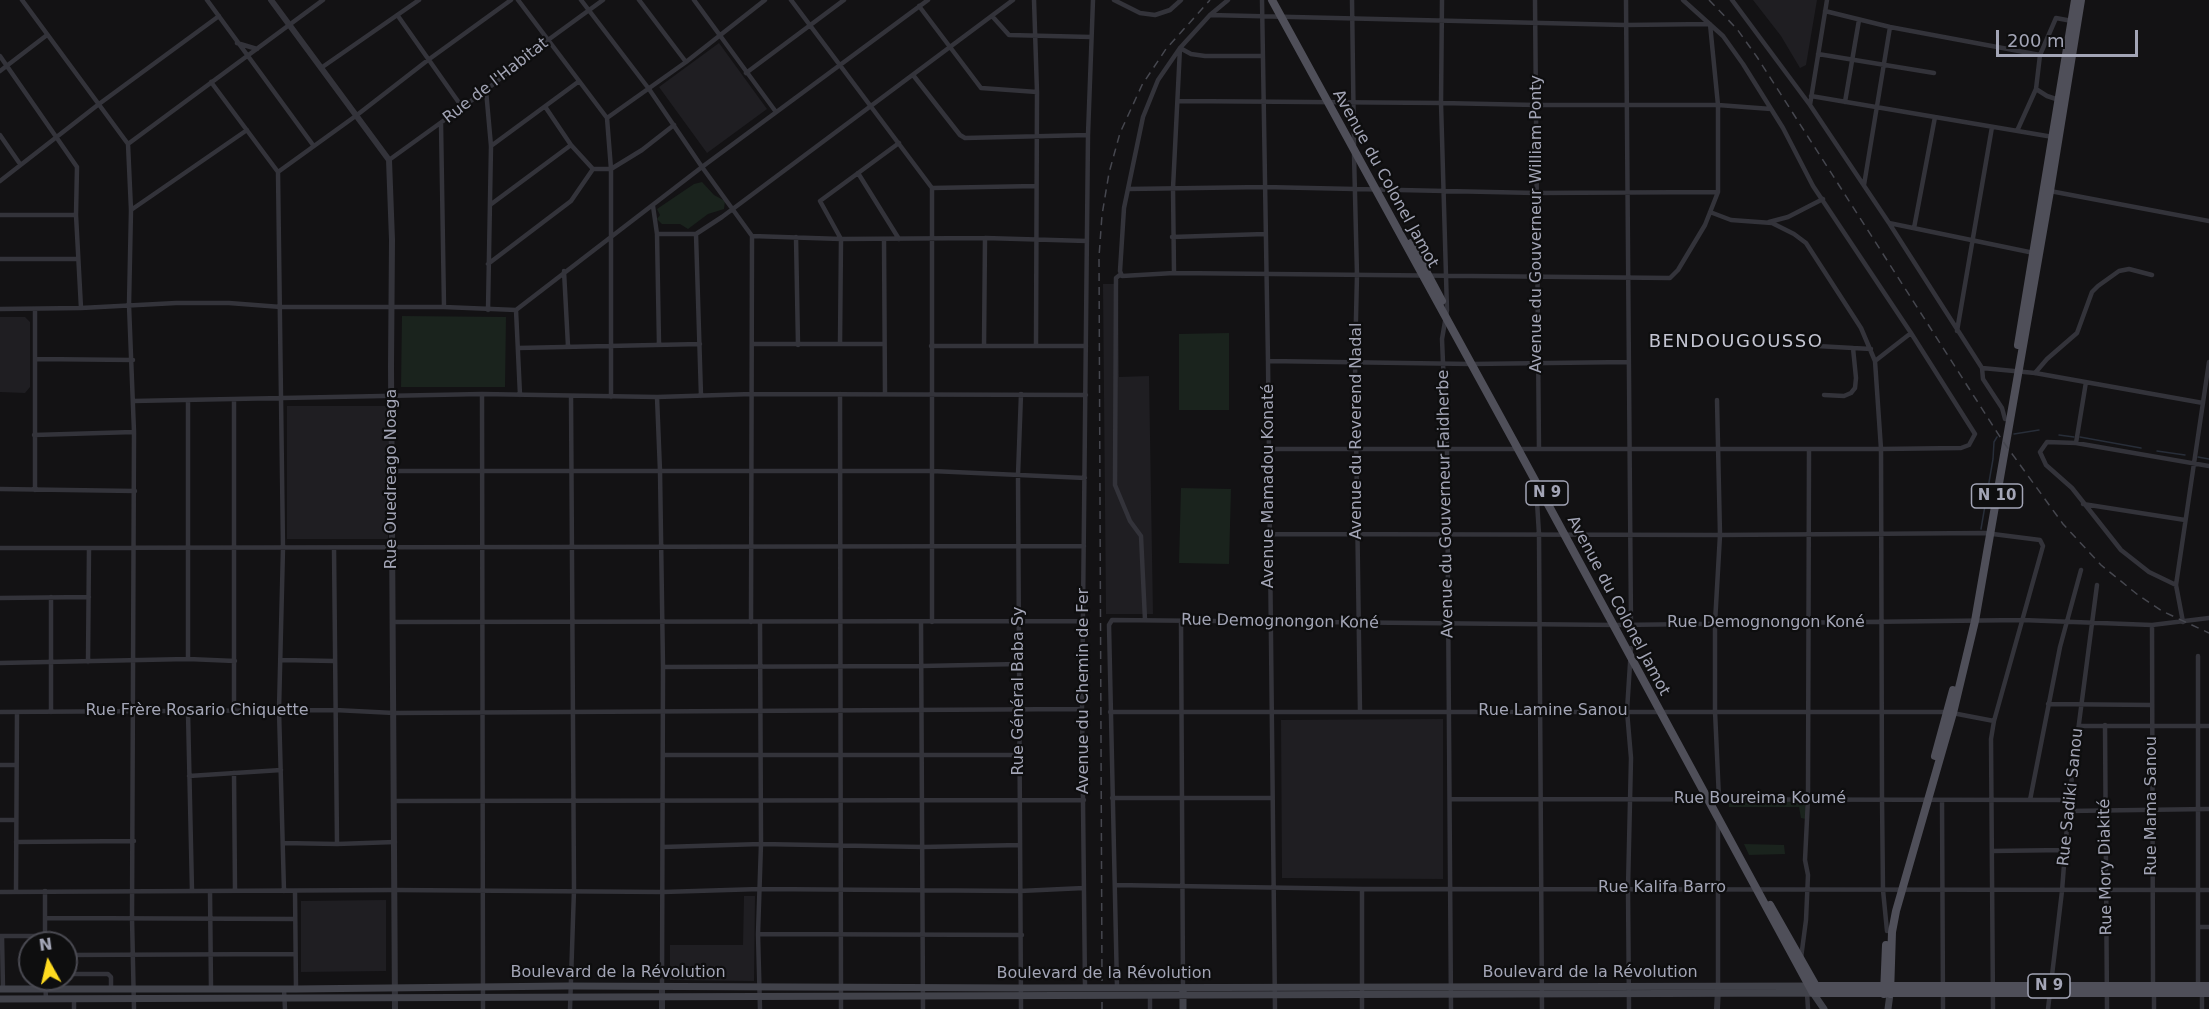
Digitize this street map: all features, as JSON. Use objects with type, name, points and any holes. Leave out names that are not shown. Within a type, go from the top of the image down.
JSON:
[{"type":"main road","name":"Avenue du Colonel Jamot","points":[[1272,0],[1353,141],[1566,534],[1631,648],[1663,712]]},
{"type":"main road","name":"Avenue du Colonel Jamot","points":[[1277,0],[1284,18]]},
{"type":"main road","name":"N 10","points":[[1887,995],[1887,931],[1950,712],[1972,621],[2036,253],[2074,21],[2075,0]]},
{"type":"main road","name":"N 10","points":[[2074,21],[2081,0]]},
{"type":"main road","name":"Avenue du Colonel Jamot","points":[[1331,103],[1354,150],[1379,190]]},
{"type":"main road","name":"N 10","points":[[2036,253],[2050,191],[2055,138]]},
{"type":"main road","name":"N 10","points":[[1988,533],[2005,418],[2016,371]]},
{"type":"main road","name":"Avenue du Colonel Jamot","points":[[1521,449],[1535,480],[1566,534]]},
{"type":"main road","name":"Avenue du Colonel Jamot","points":[[1616,625],[1631,658],[1713,799],[1719,816],[1823,1006]]},
{"type":"main road","name":"N 10","points":[[1887,995],[1898,891]]},
{"type":"main road","name":"Boulevard de la Révolution","points":[[0,999],[296,998],[570,986],[841,988],[923,986],[1150,994],[1183,991]]},
{"type":"main road","name":"Boulevard de la Révolution","points":[[78,988],[285,989],[484,997],[662,998],[923,996],[1085,987],[1183,991],[1718,989],[1813,990],[1887,995],[1993,989],[2203,990],[2209,986]]},
{"type":"main road","name":"Boulevard de la Révolution","points":[[2,989],[18,989]]},
{"type":"main road","points":[[1183,991],[1183,1009]]},
{"type":"street","points":[[21,0],[128,144],[131,210],[129,305],[133,360],[135,490],[132,918],[134,1009]]},
{"type":"street","points":[[207,0],[313,145]]},
{"type":"street","points":[[271,0],[389,160]]},
{"type":"street","points":[[128,144],[323,0]]},
{"type":"street","points":[[321,68],[419,0]]},
{"type":"street","points":[[278,171],[511,0]]},
{"type":"street","points":[[518,0],[607,118],[611,169],[611,396]]},
{"type":"street","points":[[581,0],[649,89],[752,236],[751,622]]},
{"type":"street","name":"Rue de l'Habitat","points":[[389,160],[486,90],[548,40],[603,0]]},
{"type":"street","points":[[639,0],[686,62]]},
{"type":"street","points":[[694,0],[776,112]]},
{"type":"street","points":[[607,118],[686,62],[765,0]]},
{"type":"street","points":[[791,0],[932,188],[932,621]]},
{"type":"street","points":[[746,73],[844,0]]},
{"type":"street","points":[[0,309],[229,303],[281,307],[444,307],[516,310],[702,167],[928,0]]},
{"type":"street","points":[[657,234],[696,234],[734,209],[1012,0]]},
{"type":"street","points":[[1034,0],[1037,92],[1036,346]]},
{"type":"street","name":"Avenue du Chemin de Fer","points":[[1085,987],[1082,709],[1088,135],[1093,0]]},
{"type":"street","points":[[1114,0],[1140,13],[1155,15],[1170,10],[1181,0]]},
{"type":"street","points":[[1145,620],[1141,536],[1130,521],[1115,485],[1116,278],[1120,274],[1124,208],[1143,117],[1158,80],[1180,48],[1210,15],[1228,0]]},
{"type":"street","name":"Avenue Mamadou Konaté","points":[[1262,0],[1275,1009]]},
{"type":"street","points":[[1352,0],[1353,141]]},
{"type":"street","name":"Avenue du Gouverneur Faidherbe","points":[[1442,0],[1441,102],[1446,277],[1443,363],[1447,449],[1451,1009]]},
{"type":"street","name":"Avenue du Gouverneur William Ponty","points":[[1535,0],[1539,449]]},
{"type":"street","points":[[1626,0],[1631,624]]},
{"type":"street","points":[[1268,449],[1881,449],[1969,446],[1975,434],[1805,172],[1783,128],[1743,64],[1723,36],[1683,0]]},
{"type":"street","points":[[1731,0],[1810,105],[1889,223],[1982,368],[1983,379],[2002,408],[2005,418]]},
{"type":"street","points":[[1810,105],[1827,0]]},
{"type":"street","points":[[919,6],[981,88],[1037,92]]},
{"type":"street","points":[[1825,12],[1890,27],[2040,55]]},
{"type":"street","points":[[1210,15],[1625,25],[1710,24]]},
{"type":"street","points":[[0,181],[99,104],[219,16]]},
{"type":"street","points":[[398,16],[462,107]]},
{"type":"street","points":[[992,16],[1009,35],[1091,37]]},
{"type":"street","points":[[2017,131],[2036,89],[2040,55],[2056,18],[2074,21]]},
{"type":"street","points":[[1845,102],[1859,20]]},
{"type":"street","points":[[1120,274],[1130,276],[1174,273],[1670,278],[1674,275],[1710,213],[1718,192],[1718,105],[1710,24]]},
{"type":"street","points":[[1864,185],[1890,27]]},
{"type":"street","points":[[0,70],[47,35]]},
{"type":"street","points":[[237,43],[257,49]]},
{"type":"street","points":[[1180,48],[1191,54],[1204,56],[1263,56]]},
{"type":"street","points":[[1174,273],[1173,188],[1180,48]]},
{"type":"street","points":[[1818,54],[1934,72]]},
{"type":"street","points":[[0,56],[78,169],[76,215],[81,308]]},
{"type":"street","points":[[913,75],[963,137],[1088,135]]},
{"type":"street","points":[[211,82],[278,171],[283,548],[279,710],[284,891]]},
{"type":"street","points":[[491,146],[546,108],[578,82]]},
{"type":"street","points":[[2036,89],[2047,96],[2061,100]]},
{"type":"street","points":[[486,90],[491,146],[488,310]]},
{"type":"street","points":[[1811,96],[2055,138]]},
{"type":"street","points":[[1178,101],[1718,105],[1771,109]]},
{"type":"street","points":[[546,108],[571,145],[593,170]]},
{"type":"street","points":[[1914,228],[1935,117]]},
{"type":"street","points":[[441,123],[444,307]]},
{"type":"street","points":[[593,170],[611,169],[642,150],[674,125]]},
{"type":"street","points":[[1957,330],[1992,127]]},
{"type":"street","points":[[131,210],[247,130]]},
{"type":"street","points":[[0,135],[20,164]]},
{"type":"street","name":"Avenue du Reverend Nadal","points":[[1353,141],[1357,275],[1355,361],[1360,712]]},
{"type":"street","points":[[840,344],[841,239],[820,201],[899,144]]},
{"type":"street","points":[[490,204],[571,145]]},
{"type":"street","name":"Rue Ouedreago Noaga","points":[[389,160],[392,307],[395,1009]]},
{"type":"street","points":[[488,264],[571,201],[593,170]]},
{"type":"street","points":[[858,173],[899,239]]},
{"type":"street","points":[[932,188],[1036,186]]},
{"type":"street","points":[[1128,189],[1264,187],[1536,193],[1718,192]]},
{"type":"street","points":[[2050,191],[2209,221]]},
{"type":"street","points":[[1766,222],[1788,217],[1823,199]]},
{"type":"street","points":[[653,206],[657,234],[659,344]]},
{"type":"street","points":[[1710,213],[1731,220],[1766,222],[1779,226],[1806,243],[1861,328],[1875,361],[1881,449],[1883,890],[1887,931]]},
{"type":"street","points":[[0,215],[76,215]]},
{"type":"street","points":[[1889,223],[2036,253]]},
{"type":"street","points":[[696,234],[701,396]]},
{"type":"street","points":[[1172,237],[1265,234]]},
{"type":"street","points":[[752,236],[884,240],[986,238],[1087,241]]},
{"type":"street","points":[[796,237],[798,345]]},
{"type":"street","points":[[984,346],[986,238]]},
{"type":"street","points":[[884,240],[885,394]]},
{"type":"street","points":[[0,259],[78,259]]},
{"type":"street","points":[[2035,373],[2047,358],[2077,333],[2092,292],[2098,286],[2119,271],[2129,269],[2152,275]]},
{"type":"street","points":[[564,271],[568,346]]},
{"type":"street","points":[[35,309],[35,490]]},
{"type":"street","points":[[516,310],[520,395]]},
{"type":"street","points":[[1875,361],[1911,333]]},
{"type":"street","points":[[518,348],[700,344]]},
{"type":"street","points":[[752,344],[884,344]]},
{"type":"street","points":[[931,346],[1086,346]]},
{"type":"street","points":[[1817,346],[1871,349]]},
{"type":"street","points":[[1824,395],[1844,396],[1855,388],[1853,348]]},
{"type":"street","points":[[36,359],[133,360]]},
{"type":"street","points":[[1268,362],[1355,361],[1474,364],[1628,362]]},
{"type":"street","points":[[2182,622],[2176,585],[2209,362]]},
{"type":"street","points":[[1982,368],[2035,373],[2203,403]]},
{"type":"street","points":[[2076,443],[2086,382]]},
{"type":"street","points":[[133,401],[482,394],[657,397],[752,394],[1086,395]]},
{"type":"street","points":[[482,394],[483,1009]]},
{"type":"street","points":[[840,394],[841,1009]]},
{"type":"street","name":"Rue Général Baba Sy","points":[[1021,394],[1018,475],[1021,1009]]},
{"type":"street","points":[[570,1009],[574,890],[571,396]]},
{"type":"street","points":[[657,397],[663,621],[662,1009]]},
{"type":"street","points":[[234,399],[234,710]]},
{"type":"street","points":[[188,400],[188,660]]},
{"type":"street","points":[[1713,799],[1715,623],[1720,535],[1717,400]]},
{"type":"street","points":[[34,435],[134,432]]},
{"type":"street","points":[[2176,585],[2149,572],[2116,545],[2072,488],[2046,465],[2041,456],[2042,448],[2047,442],[2076,443],[2209,466]]},
{"type":"street","points":[[1799,963],[1806,920],[1808,875],[1805,860],[1808,799],[1809,449]]},
{"type":"street","points":[[392,471],[932,471],[1085,478]]},
{"type":"street","points":[[1535,480],[1539,534],[1542,1009]]},
{"type":"street","points":[[0,489],[135,490]]},
{"type":"street","points":[[2083,504],[2184,520]]},
{"type":"street","points":[[1269,534],[1882,535],[1988,533],[2042,541],[2043,546],[1991,739],[1993,1009]]},
{"type":"street","points":[[0,548],[1084,546]]},
{"type":"street","points":[[88,662],[89,548]]},
{"type":"street","points":[[334,548],[337,844]]},
{"type":"street","points":[[2030,800],[2060,647],[2080,570]]},
{"type":"street","name":"Rue Sadiki Sanou","points":[[2048,1009],[2066,850],[2069,800],[2097,585]]},
{"type":"street","points":[[51,597],[51,712]]},
{"type":"street","points":[[0,598],[89,597]]},
{"type":"street","name":"Rue Demognongon Koné","points":[[1108,625],[1113,620],[1540,625],[2022,620],[2151,625],[2209,618]]},
{"type":"street","points":[[393,622],[1084,621]]},
{"type":"street","points":[[1181,621],[1183,991]]},
{"type":"street","points":[[760,622],[761,844],[758,934],[760,1009]]},
{"type":"street","points":[[921,622],[923,1009]]},
{"type":"street","name":"Avenue du Chemin de Fer","points":[[1108,625],[1117,987]]},
{"type":"street","name":"Rue Mama Sanou","points":[[2151,625],[2154,1009]]},
{"type":"street","points":[[1629,1009],[1630,737],[1627,711],[1631,648]]},
{"type":"street","points":[[2198,656],[2202,1009]]},
{"type":"street","points":[[0,663],[133,660],[235,661]]},
{"type":"street","points":[[282,660],[334,660]]},
{"type":"street","points":[[663,667],[1019,664]]},
{"type":"street","points":[[2048,704],[2152,705]]},
{"type":"street","name":"Rue Frère Rosario Chiquette","points":[[0,711],[335,710],[394,713],[1082,709]]},
{"type":"street","name":"Rue Lamine Sanou","points":[[1110,712],[1882,711],[1950,712],[1994,721]]},
{"type":"street","points":[[16,892],[17,712]]},
{"type":"street","points":[[188,712],[192,891]]},
{"type":"street","points":[[2079,726],[2209,726]]},
{"type":"street","name":"Rue Mory Diakité","points":[[2105,726],[2107,1009]]},
{"type":"street","points":[[663,755],[1019,754]]},
{"type":"street","points":[[0,765],[15,765]]},
{"type":"street","points":[[189,776],[281,770]]},
{"type":"street","points":[[234,773],[235,891]]},
{"type":"street","points":[[1112,798],[1272,798]]},
{"type":"street","points":[[393,801],[484,799],[574,802],[1084,800]]},
{"type":"street","name":"Rue Boureima Koumé","points":[[1450,799],[2069,800]]},
{"type":"street","points":[[1942,800],[1944,990],[1942,1009]]},
{"type":"street","points":[[2068,811],[2209,809]]},
{"type":"street","points":[[1717,1009],[1719,816]]},
{"type":"street","points":[[0,820],[15,820]]},
{"type":"street","points":[[16,842],[134,841]]},
{"type":"street","points":[[283,843],[395,842]]},
{"type":"street","points":[[663,847],[761,844],[922,847],[1020,844]]},
{"type":"street","points":[[1992,851],[2066,850]]},
{"type":"street","name":"Rue Kalifa Barro","points":[[1115,885],[1451,889],[2209,890]]},
{"type":"street","points":[[0,892],[574,890],[663,892],[760,889],[1020,891],[1084,888]]},
{"type":"street","points":[[1362,888],[1362,1009]]},
{"type":"street","points":[[45,891],[45,931]]},
{"type":"street","points":[[210,891],[211,989]]},
{"type":"street","points":[[295,891],[296,998]]},
{"type":"street","points":[[45,918],[295,919]]},
{"type":"street","points":[[2200,927],[2209,927]]},
{"type":"street","points":[[758,934],[1022,935]]},
{"type":"street","points":[[2,989],[1,936],[18,936]]},
{"type":"street","points":[[78,955],[295,954]]},
{"type":"street","points":[[78,974],[108,974],[111,977],[111,988]]},
{"type":"street","points":[[285,989],[285,1009]]},
{"type":"street","points":[[1808,1009],[1813,990]]},
{"type":"street","points":[[46,991],[46,999]]},
{"type":"street","points":[[1150,994],[1150,1009]]},
{"type":"street","points":[[74,999],[74,1009]]},
{"type":"shaded area","points":[[1753,0],[1817,0],[1806,65],[1800,68],[1781,36]]},
{"type":"shaded area","points":[[719,43],[767,109],[707,153],[659,87]]},
{"type":"shaded area","points":[[702,182],[714,195],[725,201],[724,209],[708,214],[688,229],[680,224],[662,224],[657,219],[660,215],[657,209],[694,184]]},
{"type":"shaded area","points":[[1103,284],[1118,284],[1119,377],[1149,376],[1153,614],[1106,614]]},
{"type":"shaded area","points":[[402,316],[506,317],[505,387],[401,387]]},
{"type":"shaded area","points":[[0,317],[25,317],[30,322],[30,387],[25,393],[0,392]]},
{"type":"shaded area","points":[[1229,333],[1229,410],[1179,410],[1179,334]]},
{"type":"shaded area","points":[[287,406],[388,406],[388,539],[287,539]]},
{"type":"shaded area","points":[[1181,488],[1231,489],[1229,564],[1179,563]]},
{"type":"shaded area","points":[[1443,719],[1443,879],[1282,878],[1281,720]]},
{"type":"shaded area","points":[[1729,800],[1807,801],[1806,819],[1801,818],[1799,807],[1729,807]]},
{"type":"shaded area","points":[[1744,844],[1784,845],[1785,854],[1749,855]]},
{"type":"shaded area","points":[[744,896],[755,896],[754,981],[670,980],[670,945],[743,945]]},
{"type":"shaded area","points":[[386,900],[386,971],[301,972],[301,901]]},
{"type":"waterway","points":[[2014,434],[2039,430]]},
{"type":"waterway","points":[[2059,435],[2074,437]]},
{"type":"waterway","points":[[1981,529],[1994,442],[1997,437]]},
{"type":"waterway","points":[[2080,437],[2141,448]]},
{"type":"waterway","points":[[2157,451],[2185,455]]},
{"type":"waterway","points":[[2198,457],[2209,459]]},
{"type":"railway","points":[[1102,981],[1099,257],[1102,215],[1109,173],[1120,133],[1142,85],[1166,49],[1210,0]]},
{"type":"railway","points":[[1709,0],[1737,29],[1757,57],[2002,440],[2063,524],[2101,565],[2138,595],[2162,611],[2209,633]]},
{"type":"railway","points":[[1102,1002],[1102,1009]]},
{"type":"district","name":"BENDOUGOUSSO","points":[[1736,342]]}]
